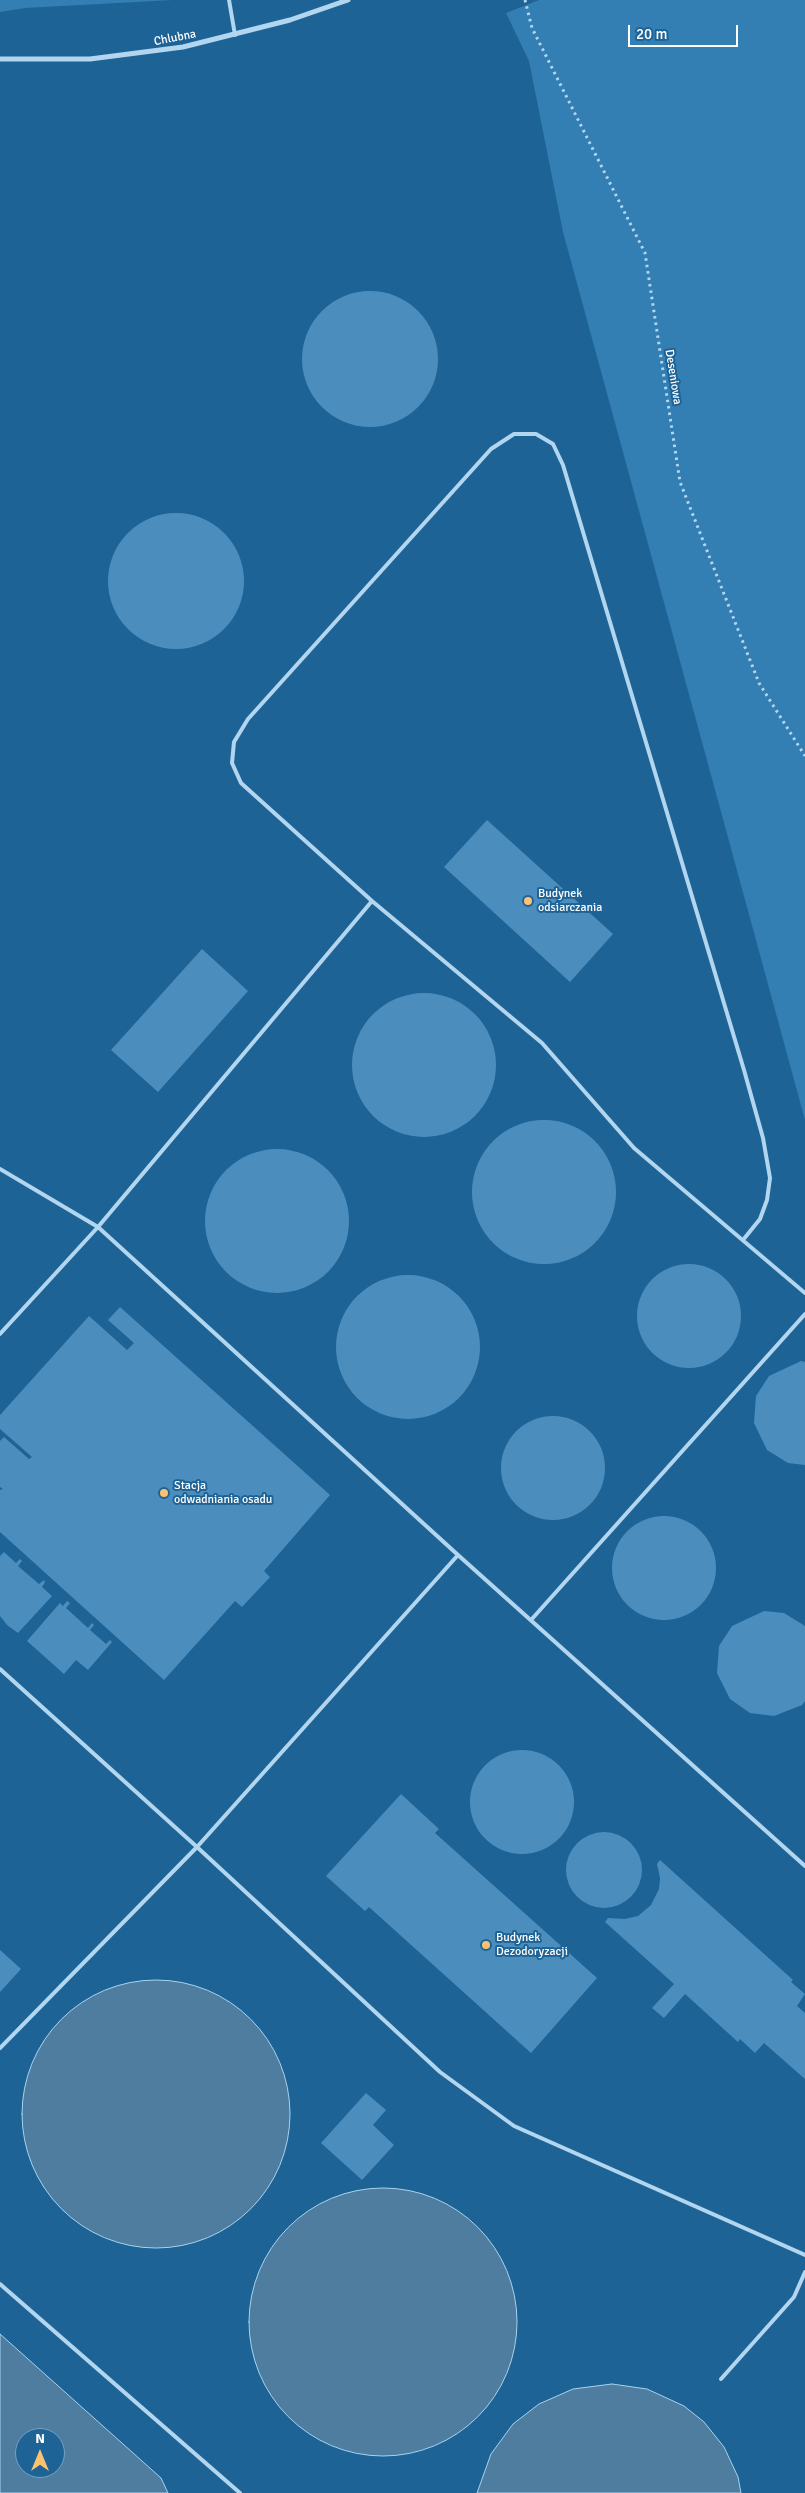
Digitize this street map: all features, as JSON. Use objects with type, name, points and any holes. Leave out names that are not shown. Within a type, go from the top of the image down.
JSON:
[{"type":"street","name":"Chlubna","points":[[0,60],[90,59],[136,55],[235,35],[290,20],[348,0]]},
{"type":"lane","points":[[229,0],[235,35]]},
{"type":"lane","points":[[743,1240],[760,1219],[767,1200],[770,1178],[763,1138],[563,465],[553,444],[536,434],[514,434],[491,449],[248,720],[234,742],[232,763],[241,783],[372,901],[542,1043],[634,1148],[805,1293]]},
{"type":"lane","points":[[0,1334],[98,1227],[372,901]]},
{"type":"lane","points":[[0,1169],[98,1227],[458,1555],[805,1866]]},
{"type":"lane","points":[[530,1620],[805,1314]]},
{"type":"lane","points":[[0,2048],[197,1847],[458,1555]]},
{"type":"lane","points":[[0,1669],[197,1847],[440,2072],[514,2126],[805,2256]]},
{"type":"lane","points":[[721,2379],[794,2296],[805,2272]]},
{"type":"lane","points":[[0,2284],[240,2493]]},
{"type":"path","name":"Deseniowa","points":[[525,0],[532,28],[645,253],[680,482],[759,683],[805,756]]},
{"type":"shaded area","points":[[0,0],[173,0],[25,8],[0,12]]},
{"type":"shaded area","points":[[539,0],[805,0],[805,1120],[563,232],[529,61],[506,13]]},
{"type":"shaded area","points":[[156,1980],[182,1983],[207,1990],[241,2010],[251,2019],[260,2029],[280,2063],[287,2088],[290,2114],[287,2140],[280,2165],[260,2199],[251,2209],[241,2218],[207,2238],[182,2245],[156,2248],[130,2245],[105,2238],[71,2218],[61,2209],[52,2199],[32,2165],[25,2140],[22,2114],[25,2088],[32,2063],[52,2029],[61,2019],[71,2010],[105,1990],[130,1983]]},
{"type":"shaded area","points":[[383,2188],[409,2191],[434,2198],[468,2218],[478,2227],[487,2237],[507,2271],[514,2296],[517,2322],[514,2348],[507,2373],[487,2407],[478,2417],[468,2426],[434,2446],[409,2453],[383,2456],[357,2453],[332,2446],[298,2426],[288,2417],[279,2407],[259,2373],[252,2348],[249,2322],[252,2296],[259,2271],[279,2237],[288,2227],[298,2218],[332,2198],[357,2191]]},
{"type":"shaded area","points":[[0,2334],[161,2478],[168,2493],[0,2493]]},
{"type":"shaded area","points":[[612,2384],[647,2389],[684,2406],[704,2422],[724,2447],[738,2477],[741,2493],[477,2493],[491,2454],[513,2424],[539,2404],[573,2389]]},
{"type":"building","points":[[370,291],[396,296],[418,311],[433,333],[438,359],[433,385],[418,407],[396,422],[370,427],[344,422],[322,407],[307,385],[302,359],[307,333],[322,311],[344,296]]},
{"type":"building","points":[[176,513],[202,518],[224,533],[239,555],[244,581],[239,607],[224,629],[202,644],[176,649],[150,644],[128,629],[113,607],[108,581],[113,555],[128,533],[150,518]]},
{"type":"building","name":"Budynek odsiarczania","points":[[487,820],[613,934],[570,982],[444,867]]},
{"type":"building","points":[[202,949],[248,991],[158,1092],[111,1050]]},
{"type":"building","points":[[424,993],[451,999],[464,1005],[475,1014],[484,1025],[490,1038],[496,1065],[490,1092],[484,1105],[475,1116],[464,1125],[451,1131],[424,1137],[397,1131],[384,1125],[373,1116],[364,1105],[358,1092],[352,1065],[358,1038],[364,1025],[373,1014],[384,1005],[397,999]]},
{"type":"building","points":[[544,1120],[571,1126],[584,1132],[595,1141],[604,1152],[610,1165],[616,1192],[610,1219],[604,1232],[595,1243],[584,1252],[571,1258],[544,1264],[517,1258],[504,1252],[493,1243],[484,1232],[478,1219],[472,1192],[478,1165],[484,1152],[493,1141],[504,1132],[517,1126]]},
{"type":"building","points":[[277,1149],[304,1155],[317,1161],[328,1170],[337,1181],[343,1194],[349,1221],[343,1248],[337,1261],[328,1272],[317,1281],[304,1287],[277,1293],[250,1287],[237,1281],[226,1272],[217,1261],[211,1248],[205,1221],[211,1194],[217,1181],[226,1170],[237,1161],[250,1155]]},
{"type":"building","points":[[689,1264],[709,1268],[726,1279],[737,1296],[741,1316],[737,1336],[726,1353],[709,1364],[689,1368],[669,1364],[652,1353],[641,1336],[637,1316],[641,1296],[652,1279],[669,1268]]},
{"type":"building","points":[[408,1275],[435,1281],[448,1287],[459,1296],[468,1307],[474,1320],[480,1347],[474,1374],[468,1387],[459,1398],[448,1407],[435,1413],[408,1419],[381,1413],[368,1407],[357,1398],[348,1387],[342,1374],[336,1347],[342,1320],[348,1307],[357,1296],[368,1287],[381,1281]]},
{"type":"building","name":"Stacja odwadniania osadu","points":[[120,1307],[330,1495],[264,1571],[270,1577],[242,1607],[235,1601],[164,1680],[0,1532],[0,1490],[3,1489],[0,1487],[0,1441],[4,1437],[29,1459],[32,1457],[0,1429],[0,1415],[89,1316],[127,1350],[134,1343],[108,1320]]},
{"type":"building","points":[[801,1361],[805,1362],[805,1465],[788,1463],[767,1450],[754,1423],[756,1396],[769,1376]]},
{"type":"building","points":[[553,1416],[573,1420],[590,1431],[601,1448],[605,1468],[601,1488],[590,1505],[573,1516],[553,1520],[533,1516],[516,1505],[505,1488],[501,1468],[505,1448],[516,1431],[533,1420]]},
{"type":"building","points":[[664,1516],[684,1520],[701,1531],[712,1548],[716,1568],[712,1588],[701,1605],[684,1616],[664,1620],[644,1616],[627,1605],[616,1588],[612,1568],[616,1548],[627,1531],[644,1520]]},
{"type":"building","points":[[4,1552],[16,1563],[20,1559],[22,1561],[18,1566],[39,1584],[44,1580],[45,1582],[42,1587],[52,1596],[18,1633],[7,1625],[0,1616],[0,1556]]},
{"type":"building","points":[[67,1601],[70,1603],[66,1608],[88,1628],[92,1623],[94,1625],[90,1630],[106,1644],[110,1640],[112,1642],[88,1670],[76,1660],[64,1674],[27,1641],[60,1603],[63,1606]]},
{"type":"building","points":[[764,1611],[784,1613],[805,1626],[805,1701],[802,1705],[774,1716],[750,1713],[730,1699],[717,1673],[719,1646],[732,1626]]},
{"type":"building","points":[[522,1750],[542,1754],[559,1765],[570,1782],[574,1802],[570,1822],[559,1839],[542,1850],[522,1854],[502,1850],[485,1839],[474,1822],[470,1802],[474,1782],[485,1765],[502,1754]]},
{"type":"building","name":"Budynek Dezodoryzacji","points":[[401,1794],[439,1829],[435,1833],[597,1978],[531,2053],[369,1907],[365,1911],[326,1876]]},
{"type":"building","points":[[604,1832],[619,1835],[631,1843],[639,1855],[642,1870],[639,1885],[631,1897],[619,1905],[604,1908],[589,1905],[577,1897],[569,1885],[566,1870],[569,1855],[577,1843],[589,1835]]},
{"type":"building","points":[[660,1860],[793,1980],[791,1982],[805,1994],[797,2006],[805,2013],[805,2079],[764,2043],[755,2053],[740,2039],[738,2042],[685,1994],[664,2018],[652,2008],[674,1984],[605,1922],[608,1918],[625,1919],[638,1916],[651,1905],[659,1889],[660,1878],[657,1864]]},
{"type":"building","points":[[0,1950],[21,1969],[0,1992]]},
{"type":"building","points":[[366,2093],[386,2110],[373,2125],[394,2145],[362,2180],[321,2143]]},
{"type":"place","name":"Budynek odsiarczania","points":[[528,901]]},
{"type":"place","name":"Stacja odwadniania osadu","points":[[164,1493]]},
{"type":"place","name":"Budynek Dezodoryzacji","points":[[486,1945]]}]
